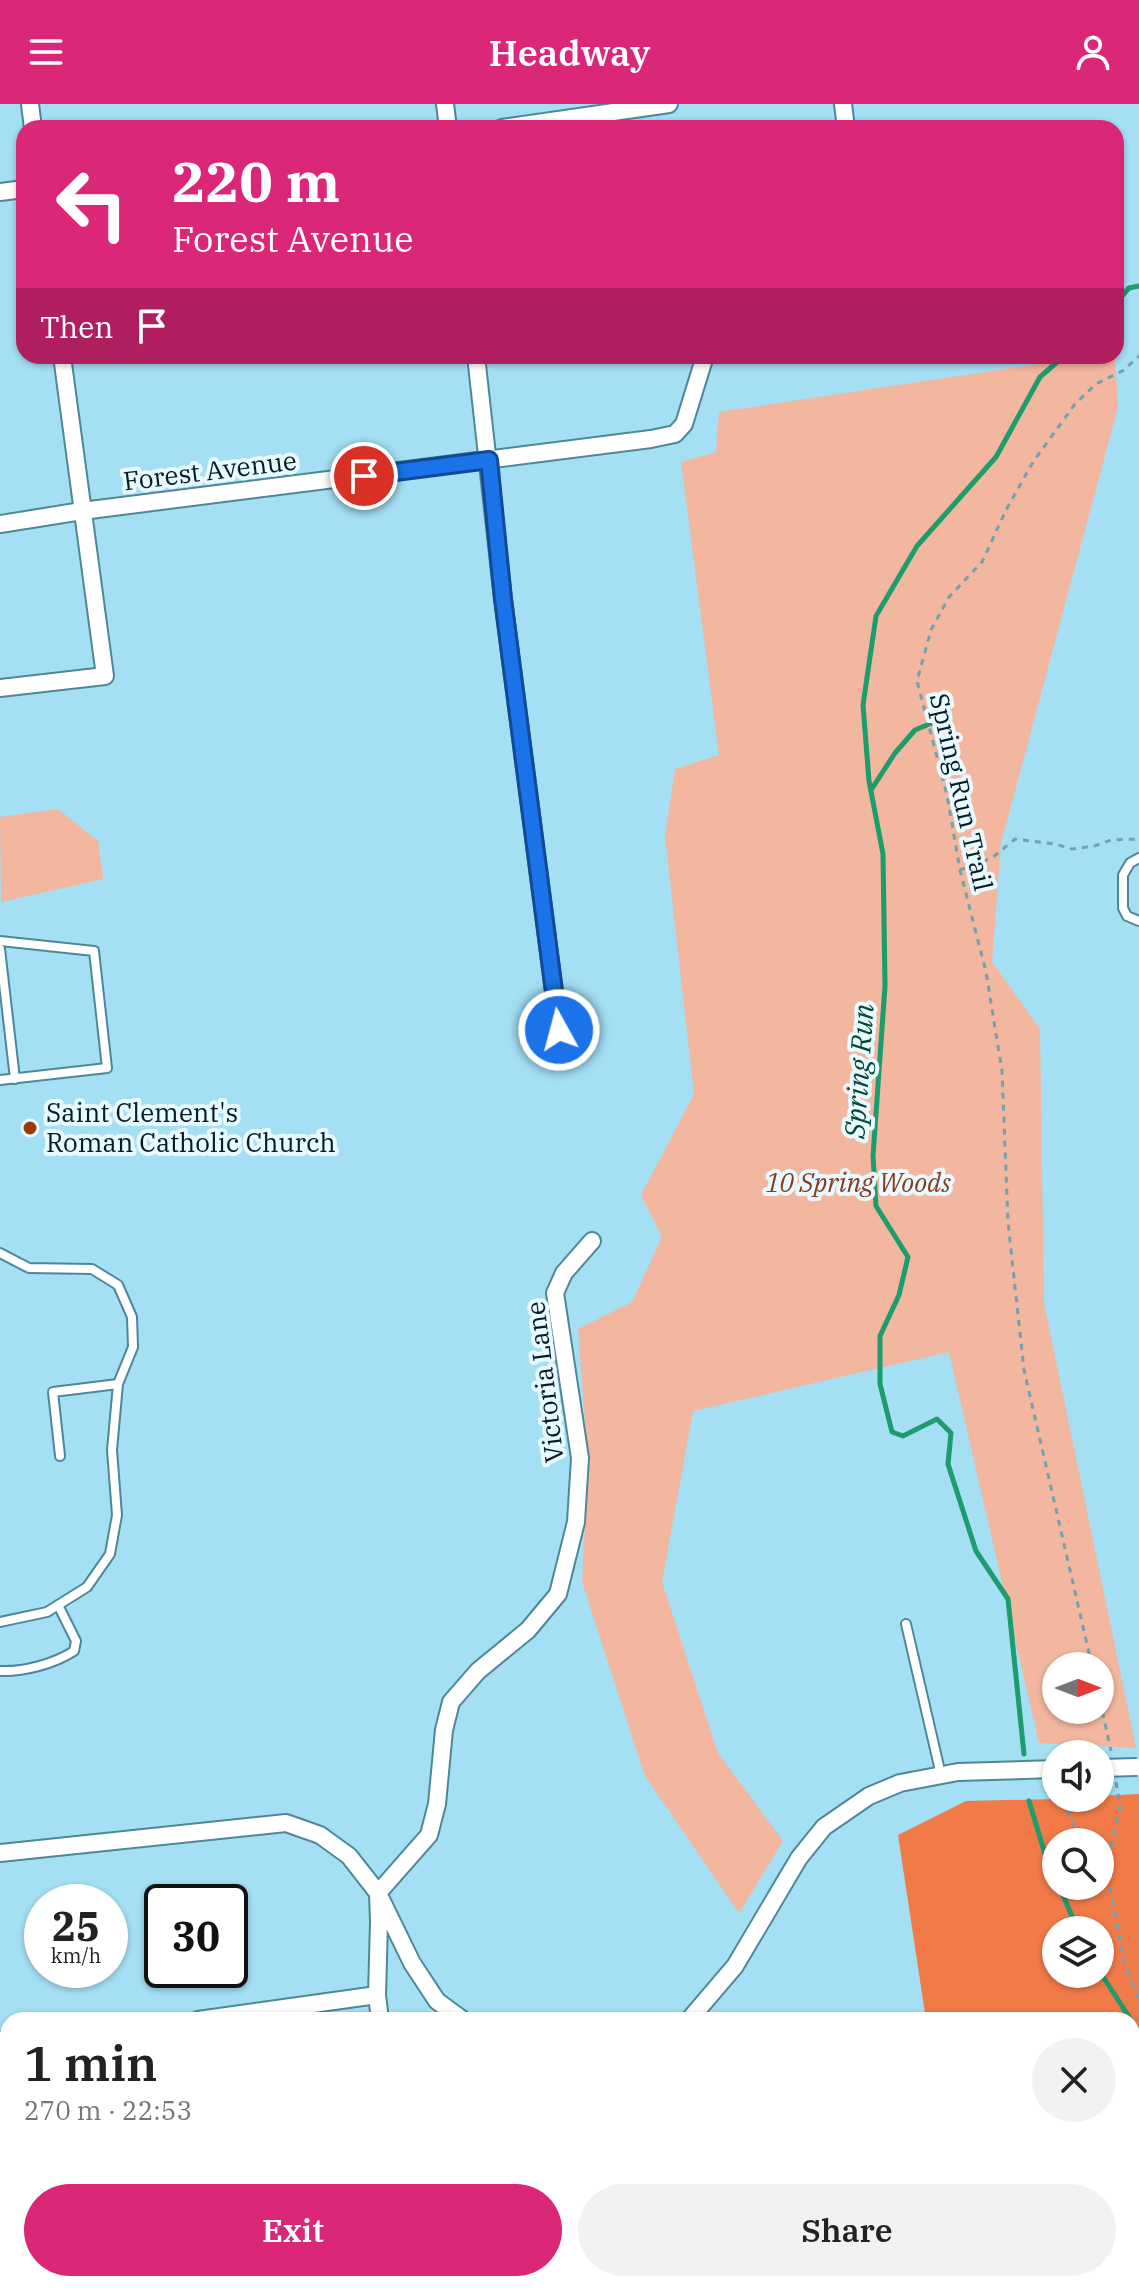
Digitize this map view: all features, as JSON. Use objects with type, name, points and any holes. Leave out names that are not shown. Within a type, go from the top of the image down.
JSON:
[{"type":"street","points":[[558,120],[669,104]]},
{"type":"street","points":[[0,688],[105,676],[63,364]]},
{"type":"street","points":[[477,364],[503,599],[559,1030]]},
{"type":"street","name":"Forest Avenue","points":[[0,524],[675,434],[684,424],[703,364]]},
{"type":"street","name":"Victoria Lane","points":[[378,1893],[429,1835],[437,1804],[444,1730],[451,1702],[478,1671],[528,1630],[558,1594],[576,1522],[580,1458],[555,1293],[564,1273],[592,1241]]},
{"type":"street","points":[[1114,1768],[1138,1767]]},
{"type":"street","points":[[696,2012],[735,1966],[799,1858],[824,1827],[869,1796],[900,1783],[958,1772],[1042,1769]]},
{"type":"street","points":[[0,1853],[286,1823],[320,1835],[349,1856],[378,1893],[412,1963],[437,2001],[452,2012]]},
{"type":"street","points":[[378,1893],[379,2012]]},
{"type":"street","points":[[255,2012],[377,1995]]},
{"type":"lane","points":[[1139,858],[1130,863],[1123,875],[1123,908],[1127,916],[1139,921]]},
{"type":"lane","points":[[0,941],[94,951],[107,1068],[0,1080]]},
{"type":"lane","points":[[0,949],[3,1003],[15,1079]]},
{"type":"lane","points":[[0,1253],[29,1268],[92,1269],[118,1285],[132,1317],[133,1347],[118,1384],[112,1450],[117,1515],[110,1554],[87,1587],[47,1612],[0,1622]]},
{"type":"lane","points":[[60,1456],[53,1392],[118,1384]]},
{"type":"lane","points":[[0,1671],[27,1668],[74,1651],[76,1641],[58,1605]]},
{"type":"lane","points":[[906,1624],[941,1775]]},
{"type":"path","name":"Spring Run Trail","points":[[1089,1652],[1024,1370],[1008,1222],[1002,1071],[986,972],[960,870],[947,795],[917,681],[931,630],[949,597],[982,562],[1033,462],[1075,404],[1096,384],[1124,370],[1139,356]]},
{"type":"path","points":[[960,870],[992,858],[1015,839],[1072,849],[1111,840],[1139,839]]},
{"type":"path","points":[[1114,1833],[1120,1806]]},
{"type":"path","points":[[1112,1900],[1125,1965],[1139,2000]]},
{"type":"green space","name":"10 Spring Woods","points":[[1039,364],[1115,364],[1118,407],[1001,843],[992,962],[1040,1029],[1044,1303],[1136,1748],[1114,1747],[1114,1740],[1042,1740],[1039,1743],[949,1352],[693,1411],[662,1582],[718,1753],[783,1841],[739,1913],[645,1776],[582,1582],[588,1462],[578,1329],[632,1302],[662,1237],[641,1195],[694,1094],[665,836],[675,769],[719,755],[681,462],[716,452],[719,412]]},
{"type":"green space","points":[[58,809],[98,841],[103,879],[1,902],[0,817]]},
{"type":"shaded area","points":[[1139,1794],[1139,2012],[925,2012],[898,1835],[966,1801],[1042,1799],[1042,1812],[1114,1812],[1114,1795]]},
{"type":"waterway","name":"Spring Run","points":[[1124,294],[1129,288],[1139,286]]},
{"type":"waterway","name":"Spring Run","points":[[1024,1754],[1008,1599],[976,1551],[948,1464],[951,1433],[937,1419],[903,1436],[892,1432],[880,1384],[880,1336],[899,1295],[908,1257],[876,1206],[873,1156],[885,986],[883,854],[869,781],[863,705],[876,616],[917,546],[996,457],[1040,377],[1055,364]]},
{"type":"waterway","points":[[871,790],[895,753],[915,730],[939,720]]},
{"type":"waterway","name":"Spring Run","points":[[1029,1801],[1042,1844]]},
{"type":"waterway","name":"Spring Run","points":[[1065,1900],[1072,1916]]},
{"type":"waterway","name":"Spring Run","points":[[1110,1988],[1126,2012]]},
{"type":"place","name":"Saint Clement's Roman Catholic Church","points":[[30,1128]]},
{"type":"route","points":[[364,476],[489,460],[503,599],[559,1030]]}]
